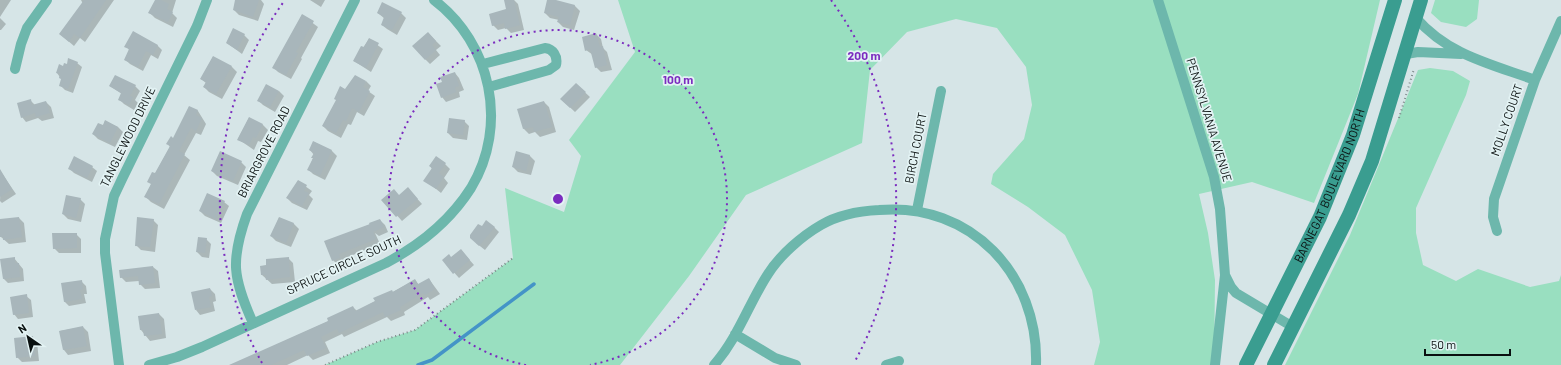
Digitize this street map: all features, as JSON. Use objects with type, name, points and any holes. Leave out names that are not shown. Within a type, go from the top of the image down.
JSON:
[{"type":"street","points":[[15,69],[21,44],[27,28],[47,0]]},
{"type":"street","name":"TANGLEWOOD DRIVE","points":[[119,365],[105,253],[108,220],[114,196],[122,178],[197,26],[207,0]]},
{"type":"street","name":"BRIARGROVE ROAD","points":[[253,322],[240,294],[236,272],[235,258],[241,229],[246,214],[355,0]]},
{"type":"street","name":"SPRUCE CIRCLE SOUTH","points":[[149,365],[196,349],[386,263],[413,247],[441,225],[471,188],[484,161],[491,125],[489,87],[483,64],[474,44],[448,12],[434,0]]},
{"type":"street","name":"PENNSYLVANIA AVENUE","points":[[1158,0],[1214,177],[1220,209],[1225,275],[1215,365]]},
{"type":"street","name":"BARNEGAT BOULEVARD NORTH","points":[[1246,365],[1320,217],[1354,135],[1395,0]]},
{"type":"street","points":[[1274,365],[1350,214],[1372,161],[1406,54],[1421,0]]},
{"type":"street","points":[[1416,18],[1425,28],[1461,54],[1535,80]]},
{"type":"street","name":"MOLLY COURT","points":[[1497,231],[1493,217],[1494,199],[1535,80],[1561,21]]},
{"type":"street","points":[[483,64],[545,48],[552,50],[556,57],[556,64],[549,70],[489,87]]},
{"type":"street","points":[[1406,54],[1418,52],[1461,54]]},
{"type":"street","name":"BIRCH COURT","points":[[917,210],[941,92]]},
{"type":"street","points":[[714,365],[735,334],[768,273],[786,253],[822,225],[847,215],[869,210],[893,208],[917,210],[940,216],[962,226],[987,244],[1002,259],[1016,279],[1026,299],[1034,337],[1036,365]]},
{"type":"street","name":"PENNSYLVANIA AVENUE","points":[[1225,275],[1230,287],[1236,293],[1293,327]]},
{"type":"street","points":[[735,334],[775,358],[796,365]]},
{"type":"street","points":[[886,365],[899,361]]},
{"type":"path","points":[[325,365],[377,342],[415,330],[513,258]]},
{"type":"green space","points":[[618,0],[1380,0],[1358,94],[1314,203],[1252,182],[1199,194],[1208,233],[1215,280],[1214,365],[1094,365],[1100,342],[1092,290],[1065,235],[1028,207],[991,184],[993,174],[1024,139],[1032,105],[1026,67],[997,28],[956,19],[907,32],[870,70],[862,143],[746,195],[689,276],[620,365],[325,365],[377,342],[415,330],[513,258],[505,188],[564,212],[581,156],[569,140],[635,52]]},
{"type":"green space","points":[[1435,0],[1479,0],[1477,19],[1466,27],[1441,22],[1431,13]]},
{"type":"green space","points":[[1430,68],[1453,71],[1470,81],[1466,95],[1416,208],[1416,233],[1423,265],[1456,281],[1478,269],[1530,287],[1559,281],[1561,275],[1561,365],[1285,365],[1350,235],[1418,70]]},
{"type":"building","points":[[84,0],[106,0],[80,38],[74,34],[69,42],[59,34]]},
{"type":"building","points":[[155,0],[161,0],[169,4],[167,9],[173,12],[168,22],[148,13]]},
{"type":"building","points":[[235,0],[259,0],[253,17],[233,10]]},
{"type":"building","points":[[504,0],[514,0],[520,25],[505,29],[504,23],[492,26],[489,14],[506,9]]},
{"type":"building","points":[[547,0],[556,0],[575,5],[570,25],[557,22],[559,17],[544,13]]},
{"type":"building","points":[[382,2],[402,12],[392,30],[381,25],[384,17],[377,13]]},
{"type":"building","points":[[302,14],[314,21],[296,52],[298,53],[286,75],[272,68]]},
{"type":"building","points":[[233,28],[245,34],[237,50],[226,43]]},
{"type":"building","points":[[133,31],[158,45],[153,55],[146,51],[138,67],[124,60],[129,49],[124,47]]},
{"type":"building","points":[[428,32],[436,41],[432,45],[436,50],[425,60],[412,46]]},
{"type":"building","points":[[596,33],[600,47],[603,46],[607,65],[595,68],[590,49],[585,51],[582,37]]},
{"type":"building","points":[[369,38],[379,43],[366,68],[353,61],[361,46],[364,47]]},
{"type":"building","points":[[213,56],[232,66],[216,94],[203,87],[206,82],[200,79]]},
{"type":"building","points":[[68,58],[78,62],[68,89],[59,86],[61,79],[59,78],[60,74],[56,73],[59,64],[63,66],[64,63],[67,64]]},
{"type":"building","points":[[455,72],[459,86],[455,87],[456,92],[441,98],[436,84],[442,82],[440,77]]},
{"type":"building","points":[[115,75],[136,85],[130,96],[133,97],[129,105],[118,100],[121,93],[109,86]]},
{"type":"building","points":[[355,75],[366,81],[363,87],[370,91],[359,112],[352,108],[346,121],[343,120],[336,133],[322,126],[336,100],[334,99],[340,86],[345,89]]},
{"type":"building","points":[[576,83],[586,92],[570,108],[560,99]]},
{"type":"building","points":[[266,84],[279,91],[270,107],[257,101]]},
{"type":"building","points":[[31,99],[32,105],[46,101],[50,113],[36,117],[35,113],[21,118],[17,103]]},
{"type":"building","points":[[544,101],[552,127],[534,132],[533,127],[523,129],[517,109]]},
{"type":"building","points":[[189,106],[198,110],[196,115],[202,118],[196,131],[191,128],[179,151],[185,154],[159,204],[144,197],[151,184],[147,182],[152,172],[155,173],[170,146],[166,144],[171,136],[173,138]]},
{"type":"building","points":[[249,117],[263,124],[256,138],[253,137],[249,145],[237,140]]},
{"type":"building","points":[[449,118],[465,120],[463,135],[447,133]]},
{"type":"building","points":[[105,120],[118,127],[110,143],[92,134],[98,123],[103,125]]},
{"type":"building","points":[[313,141],[332,150],[320,176],[307,170],[313,158],[311,158],[314,153],[309,150]]},
{"type":"building","points":[[220,151],[242,161],[233,181],[211,171]]},
{"type":"building","points":[[516,151],[530,155],[526,171],[512,167]]},
{"type":"building","points":[[74,156],[93,166],[87,178],[68,169]]},
{"type":"building","points":[[436,156],[446,163],[439,173],[444,177],[436,189],[423,181],[432,168],[429,166]]},
{"type":"building","points":[[0,169],[12,189],[0,197]]},
{"type":"building","points":[[298,180],[307,185],[304,191],[309,193],[302,206],[286,198]]},
{"type":"building","points":[[408,187],[418,199],[396,217],[381,200],[394,189],[399,195]]},
{"type":"building","points":[[207,193],[225,201],[216,219],[199,211]]},
{"type":"building","points":[[66,195],[81,198],[76,218],[62,214]]},
{"type":"building","points":[[19,217],[22,237],[3,240],[3,237],[0,237],[0,219]]},
{"type":"building","points":[[137,217],[154,219],[150,247],[135,246]]},
{"type":"building","points":[[279,217],[294,223],[286,243],[270,236]]},
{"type":"building","points":[[380,219],[384,227],[373,232],[369,223]]},
{"type":"building","points":[[486,220],[495,227],[479,246],[470,238],[470,235],[478,224],[482,226]]},
{"type":"building","points":[[370,224],[376,239],[339,254],[340,258],[332,261],[324,241]]},
{"type":"building","points":[[52,233],[77,233],[77,248],[53,249]]},
{"type":"building","points":[[198,237],[207,238],[205,253],[196,252]]},
{"type":"building","points":[[461,249],[470,260],[453,274],[442,260],[449,254],[451,257]]},
{"type":"building","points":[[15,257],[15,263],[19,263],[20,277],[3,279],[0,259]]},
{"type":"building","points":[[289,257],[290,277],[266,280],[265,275],[261,275],[260,266],[266,265],[266,259]]},
{"type":"building","points":[[153,266],[155,283],[139,285],[138,276],[120,278],[119,270]]},
{"type":"building","points":[[429,278],[435,289],[425,295],[423,293],[400,307],[401,310],[385,317],[383,312],[339,333],[337,329],[321,337],[326,348],[307,356],[304,350],[271,365],[229,365],[328,321],[327,318],[353,306],[355,311],[375,301],[373,298],[392,290],[393,292],[415,279],[418,284]]},
{"type":"building","points":[[82,280],[83,289],[80,290],[82,299],[64,302],[61,283]]},
{"type":"building","points":[[210,288],[212,296],[209,297],[211,307],[195,310],[191,292]]},
{"type":"building","points":[[27,294],[29,313],[13,315],[10,297]]},
{"type":"building","points":[[159,313],[162,334],[144,336],[143,330],[140,330],[138,316]]},
{"type":"building","points":[[83,326],[87,346],[63,350],[59,331]]},
{"type":"building","points":[[33,336],[35,356],[16,358],[14,338]]},
{"type":"waterway","points":[[418,365],[432,360],[534,284]]}]
